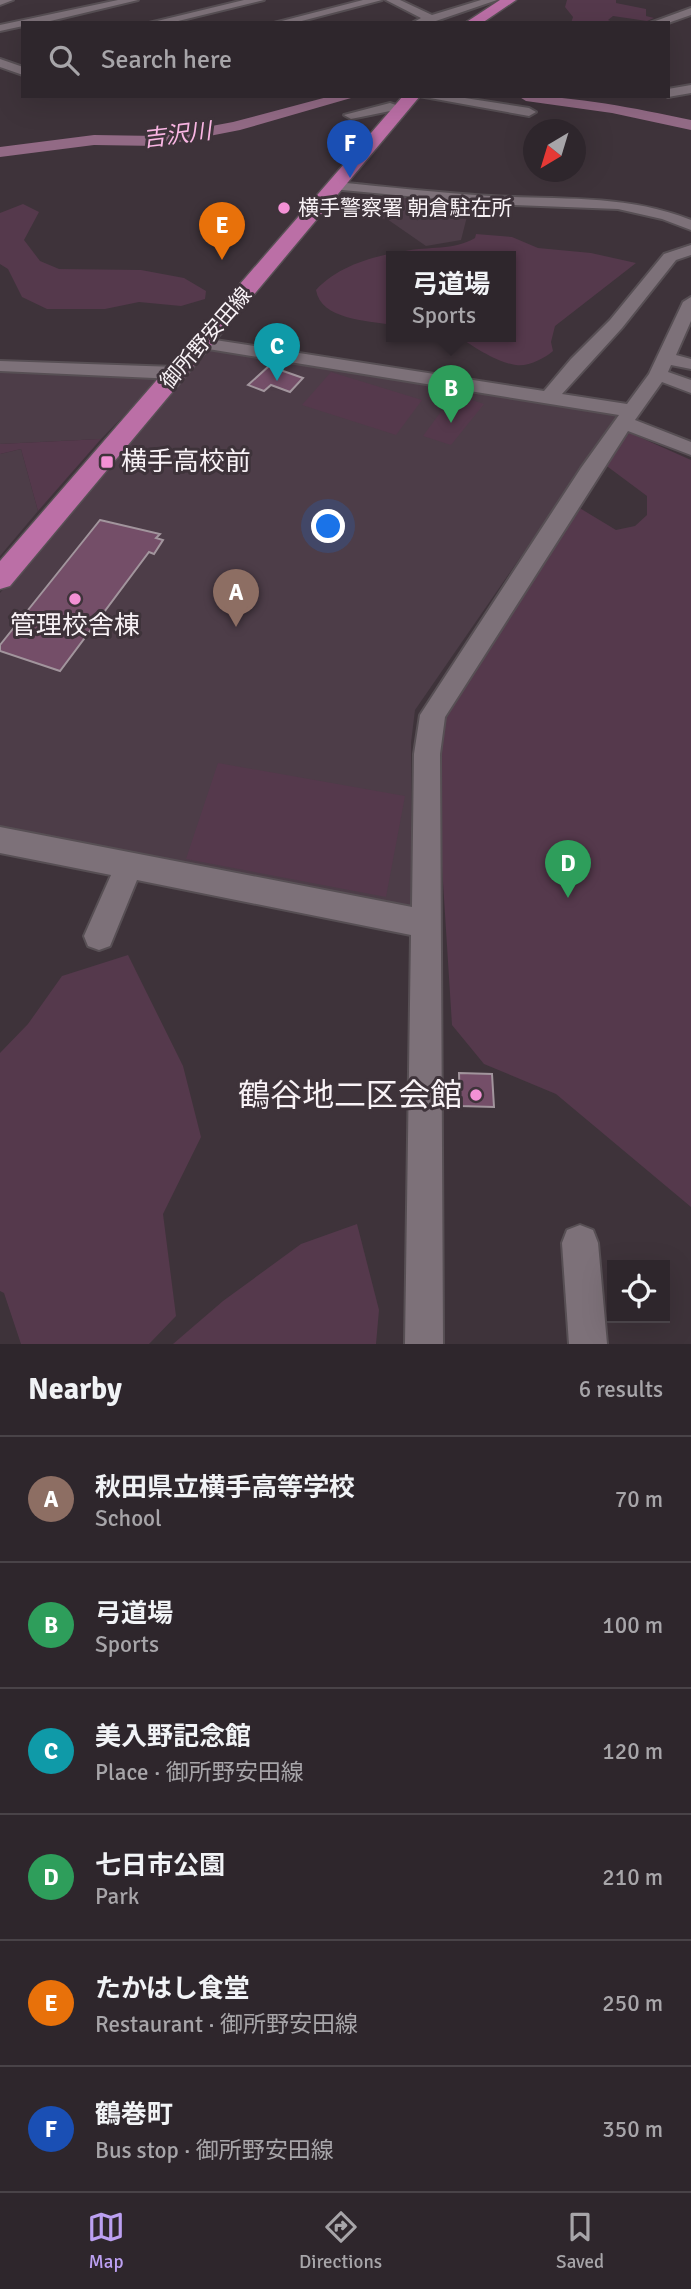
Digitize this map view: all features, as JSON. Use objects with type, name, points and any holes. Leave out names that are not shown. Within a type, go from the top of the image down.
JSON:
[{"type":"main road","points":[[475,21],[509,0]]},
{"type":"main road","name":"御所野安田線","points":[[0,579],[407,103]]},
{"type":"street","points":[[0,2],[8,0]]},
{"type":"street","points":[[64,0],[92,21]]},
{"type":"street","points":[[33,21],[133,0]]},
{"type":"street","points":[[162,21],[233,2],[259,0]]},
{"type":"street","points":[[288,21],[377,0]]},
{"type":"street","points":[[391,0],[430,18]]},
{"type":"street","points":[[422,21],[492,0]]},
{"type":"street","points":[[233,2],[256,17]]},
{"type":"street","points":[[665,21],[680,18],[691,11]]},
{"type":"street","points":[[0,28],[21,24]]},
{"type":"street","points":[[0,63],[21,70]]},
{"type":"street","points":[[670,93],[691,89]]},
{"type":"street","points":[[438,98],[529,112]]},
{"type":"street","points":[[351,115],[407,103]]},
{"type":"street","points":[[337,186],[492,200],[602,203],[657,212],[691,225]]},
{"type":"street","points":[[549,398],[577,362],[616,324],[670,257],[691,250]]},
{"type":"street","points":[[424,1344],[427,754],[433,715],[662,366],[691,302]]},
{"type":"street","points":[[202,343],[549,398],[627,416],[691,449]]},
{"type":"street","points":[[662,366],[691,364]]},
{"type":"street","points":[[0,366],[176,373]]},
{"type":"street","points":[[662,366],[691,387]]},
{"type":"street","points":[[0,840],[426,924]]},
{"type":"street","points":[[99,936],[130,865]]},
{"type":"street","points":[[580,1243],[588,1344]]},
{"type":"shaded area","points":[[567,0],[616,0],[616,3],[646,9],[646,16],[654,18],[647,21],[613,16],[608,20],[610,21],[572,21],[573,17],[565,7]]},
{"type":"shaded area","points":[[387,193],[471,201],[461,240],[426,246],[387,219],[378,218]]},
{"type":"shaded area","points":[[23,204],[39,212],[24,240],[40,261],[59,269],[141,270],[184,278],[206,291],[205,299],[181,306],[139,302],[105,309],[47,309],[22,297],[8,269],[0,264],[0,213]]},
{"type":"shaded area","points":[[476,234],[512,237],[538,248],[591,253],[636,263],[555,326],[551,342],[553,351],[526,365],[510,364],[468,342],[516,342],[516,251],[407,251],[458,245],[475,238]]},
{"type":"shaded area","points":[[386,255],[386,324],[336,313],[326,307],[316,290],[345,268]]},
{"type":"shaded area","points":[[206,348],[620,413],[415,710],[411,743],[411,904],[405,911],[0,830],[0,593]]},
{"type":"shaded area","points":[[0,370],[149,375],[159,380],[101,439],[0,444]]},
{"type":"shaded area","points":[[331,372],[422,400],[396,435],[302,405]]},
{"type":"shaded area","points":[[454,394],[484,404],[451,445],[423,436]]},
{"type":"shaded area","points":[[628,432],[691,460],[691,1207],[556,1094],[484,1064],[452,1025],[436,771],[445,716],[573,504],[616,530],[635,526],[647,515],[647,496],[604,464]]},
{"type":"shaded area","points":[[101,439],[38,511],[21,449],[0,454],[0,444]]},
{"type":"shaded area","points":[[21,449],[38,511],[0,556],[0,454]]},
{"type":"shaded area","points":[[218,763],[405,796],[386,897],[186,859]]},
{"type":"shaded area","points":[[128,955],[183,1066],[201,1137],[163,1214],[176,1316],[149,1344],[21,1344],[4,1293],[0,1291],[0,1053],[28,1024],[62,976]]},
{"type":"shaded area","points":[[357,1224],[379,1310],[376,1344],[173,1344],[223,1301],[301,1244]]},
{"type":"building","points":[[269,366],[303,378],[290,392],[271,385],[264,391],[248,385]]},
{"type":"building","name":"管理校舎棟","points":[[100,520],[160,534],[156,538],[163,540],[154,554],[149,552],[60,671],[0,651],[0,645]]},
{"type":"building","name":"鶴谷地二区会館","points":[[459,1073],[492,1074],[494,1107],[460,1106]]},
{"type":"waterway","name":"吉沢川","points":[[0,152],[94,140],[158,141],[234,127],[343,98]]},
{"type":"waterway","name":"吉沢川","points":[[540,98],[612,108],[691,125]]},
{"type":"place","name":"鶴巻町","points":[[350,178]]},
{"type":"place","name":"横手警察署 朝倉駐在所","points":[[284,208]]},
{"type":"place","name":"たかはし食堂","points":[[222,260]]},
{"type":"place","name":"美入野記念館","points":[[277,381]]},
{"type":"place","name":"弓道場","points":[[451,423]]},
{"type":"place","name":"横手高校前","points":[[107,462]]},
{"type":"place","name":"管理校舎棟","points":[[75,599]]},
{"type":"place","name":"秋田県立横手高等学校","points":[[236,627]]},
{"type":"place","name":"七日市公園","points":[[568,898]]},
{"type":"place","name":"鶴谷地二区会館","points":[[476,1095]]}]
